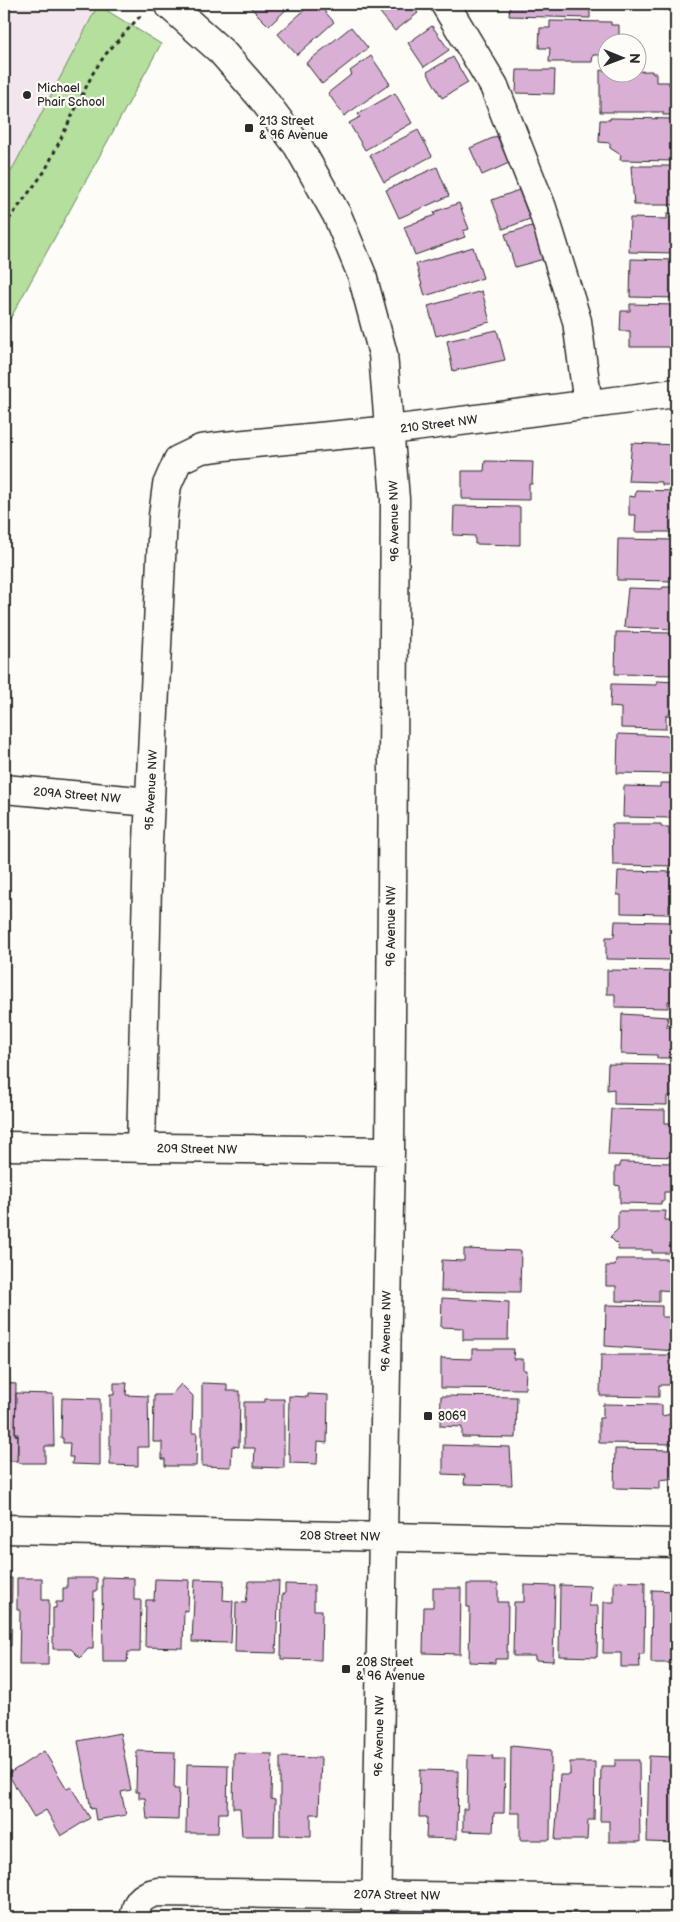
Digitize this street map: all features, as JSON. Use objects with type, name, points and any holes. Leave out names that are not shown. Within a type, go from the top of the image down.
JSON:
[{"type":"street","points":[[445,4],[494,86],[542,208],[577,321],[588,405]]},
{"type":"street","name":"96 Avenue NW","points":[[156,7],[222,52],[262,98],[298,146],[337,214],[362,275],[383,354],[391,430],[395,499],[390,1151],[376,1906]]},
{"type":"street","name":"210 Street NW","points":[[201,450],[391,430],[676,394]]},
{"type":"street","name":"95 Avenue NW","points":[[140,1148],[150,802],[163,516],[167,485],[178,460],[201,450]]},
{"type":"street","name":"209A Street NW","points":[[4,789],[150,802]]},
{"type":"street","name":"209 Street NW","points":[[4,1146],[390,1151]]},
{"type":"street","name":"208 Street NW","points":[[4,1529],[676,1543]]},
{"type":"street","name":"207A Street NW","points":[[135,1918],[135,1908],[141,1899],[147,1894],[158,1892],[376,1906],[676,1900]]},
{"type":"path","points":[[4,226],[45,171],[94,73],[105,55],[156,7]]},
{"type":"shaded area","name":"Michael Phair School","points":[[4,4],[98,5],[4,185]]},
{"type":"green space","points":[[98,5],[161,44],[4,330],[4,185]]},
{"type":"building","points":[[247,4],[292,4],[269,26]]},
{"type":"building","points":[[311,4],[318,4],[334,22],[297,55],[278,34]]},
{"type":"building","points":[[373,4],[411,4],[418,13],[395,31]]},
{"type":"building","points":[[510,4],[590,4],[590,18],[509,16]]},
{"type":"building","points":[[550,21],[611,22],[611,25],[619,25],[619,32],[598,32],[598,55],[593,55],[592,62],[549,62],[550,48],[539,48],[540,28],[550,28]]},
{"type":"building","points":[[432,26],[449,50],[424,67],[408,43]]},
{"type":"building","points":[[351,27],[368,48],[322,84],[306,63]]},
{"type":"building","points":[[371,56],[390,84],[344,116],[328,93],[352,74],[350,71]]},
{"type":"building","points":[[453,57],[468,83],[442,98],[427,72]]},
{"type":"building","points":[[517,70],[555,70],[554,94],[516,93]]},
{"type":"building","points":[[648,71],[652,71],[652,73],[656,73],[656,82],[669,82],[669,85],[676,85],[676,115],[663,115],[663,112],[600,112],[600,82],[648,82]]},
{"type":"building","points":[[395,93],[412,123],[365,150],[349,123],[360,117],[358,114]]},
{"type":"building","points":[[610,118],[676,119],[676,161],[620,160],[621,155],[610,148],[610,143],[599,142],[600,120],[610,120]]},
{"type":"building","points":[[418,130],[432,156],[384,182],[370,155]]},
{"type":"building","points":[[497,136],[509,163],[482,175],[470,148]]},
{"type":"building","points":[[631,166],[676,166],[676,205],[634,205]]},
{"type":"building","points":[[437,167],[449,196],[399,218],[386,190]]},
{"type":"building","points":[[519,190],[530,219],[503,229],[492,200]]},
{"type":"building","points":[[459,203],[469,229],[463,231],[465,237],[415,255],[404,227],[435,215],[434,212]]},
{"type":"building","points":[[667,213],[676,214],[676,253],[629,252],[630,218],[667,219]]},
{"type":"building","points":[[535,225],[544,259],[515,267],[505,234]]},
{"type":"building","points":[[473,247],[483,278],[425,296],[416,264]]},
{"type":"building","points":[[631,259],[676,260],[676,298],[630,297]]},
{"type":"building","points":[[482,291],[490,322],[436,336],[428,306]]},
{"type":"building","points":[[630,304],[676,305],[676,336],[673,336],[673,347],[630,347],[630,331],[620,331],[621,311],[630,311]]},
{"type":"building","points":[[497,330],[505,360],[453,371],[447,341]]},
{"type":"building","points":[[632,443],[676,445],[676,485],[662,485],[662,482],[628,481]]},
{"type":"building","points":[[485,461],[533,462],[532,484],[529,484],[529,500],[462,499],[462,471],[484,471]]},
{"type":"building","points":[[636,490],[676,491],[675,532],[635,532],[636,515],[629,515],[629,496],[635,497]]},
{"type":"building","points":[[454,506],[520,507],[520,545],[475,544],[475,536],[453,535]]},
{"type":"building","points":[[618,539],[674,540],[676,581],[617,580]]},
{"type":"building","points":[[663,587],[676,587],[676,619],[673,619],[673,629],[624,627],[628,588],[662,589]]},
{"type":"building","points":[[616,632],[672,633],[672,642],[676,642],[676,675],[615,674]]},
{"type":"building","points":[[657,681],[676,682],[676,716],[666,715],[666,729],[621,728],[621,708],[610,707],[611,684],[657,685]]},
{"type":"building","points":[[618,734],[671,736],[670,744],[676,744],[676,774],[617,773]]},
{"type":"building","points":[[660,783],[676,783],[676,809],[671,809],[671,818],[623,817],[624,786],[660,787]]},
{"type":"building","points":[[612,824],[661,824],[661,827],[669,827],[669,835],[676,835],[676,866],[613,865]]},
{"type":"building","points":[[618,871],[676,872],[676,906],[669,905],[669,914],[621,913],[621,895],[617,895]]},
{"type":"building","points":[[615,921],[670,922],[670,931],[676,931],[676,960],[606,959],[606,937],[614,937]]},
{"type":"building","points":[[607,970],[676,971],[676,1001],[668,1001],[668,1008],[615,1007],[615,994],[607,994]]},
{"type":"building","points":[[622,1014],[668,1017],[667,1027],[676,1027],[676,1058],[657,1058],[657,1055],[621,1054]]},
{"type":"building","points":[[608,1064],[676,1065],[676,1096],[667,1096],[667,1105],[614,1104],[614,1089],[607,1090]]},
{"type":"building","points":[[611,1109],[665,1110],[665,1123],[676,1123],[676,1157],[608,1155]]},
{"type":"building","points":[[620,1162],[676,1163],[676,1192],[664,1192],[664,1201],[661,1201],[661,1204],[620,1203],[620,1186],[615,1185],[615,1167],[620,1167]]},
{"type":"building","points":[[618,1211],[666,1211],[665,1220],[676,1220],[676,1253],[652,1253],[652,1250],[618,1250],[618,1245],[610,1237],[618,1229]]},
{"type":"building","points":[[464,1249],[521,1251],[520,1292],[441,1291],[442,1260],[464,1261]]},
{"type":"building","points":[[616,1259],[676,1259],[676,1291],[659,1290],[659,1302],[616,1301],[616,1286],[606,1286],[606,1266],[615,1266]]},
{"type":"building","points":[[442,1298],[509,1302],[508,1340],[463,1340],[463,1328],[441,1327]]},
{"type":"building","points":[[606,1305],[662,1306],[662,1317],[676,1317],[676,1351],[605,1346]]},
{"type":"building","points":[[472,1349],[514,1349],[513,1359],[523,1359],[523,1370],[526,1370],[525,1389],[441,1388],[441,1358],[472,1359]]},
{"type":"building","points":[[601,1355],[676,1355],[676,1385],[659,1385],[659,1397],[600,1396]]},
{"type":"building","points":[[4,1383],[16,1384],[15,1435],[18,1436],[17,1461],[4,1461]]},
{"type":"building","points":[[114,1383],[127,1383],[126,1395],[148,1396],[149,1447],[138,1447],[138,1466],[110,1465],[110,1395],[114,1395]]},
{"type":"building","points":[[202,1383],[227,1384],[227,1391],[240,1391],[239,1447],[232,1446],[231,1467],[202,1466]]},
{"type":"building","points":[[181,1384],[193,1396],[192,1433],[197,1433],[196,1466],[165,1466],[165,1459],[162,1459],[162,1442],[153,1442],[154,1395],[171,1395]]},
{"type":"building","points":[[16,1393],[53,1394],[54,1446],[45,1446],[45,1463],[18,1463],[18,1434],[15,1434]]},
{"type":"building","points":[[308,1394],[328,1395],[327,1443],[318,1442],[317,1464],[290,1463],[290,1454],[288,1453],[289,1396],[308,1397]]},
{"type":"building","points":[[441,1396],[517,1397],[516,1438],[462,1437],[462,1427],[440,1426]]},
{"type":"building","points":[[62,1398],[100,1399],[100,1465],[72,1464],[73,1457],[69,1457],[70,1443],[63,1443],[63,1438],[61,1438]]},
{"type":"building","points":[[265,1399],[284,1399],[284,1468],[254,1467],[255,1448],[244,1448],[244,1402],[265,1402]]},
{"type":"building","points":[[603,1404],[662,1405],[662,1416],[676,1413],[676,1444],[599,1443],[599,1418],[603,1418]]},
{"type":"building","points":[[443,1445],[510,1447],[512,1485],[464,1484],[465,1475],[443,1474]]},
{"type":"building","points":[[615,1449],[676,1450],[676,1478],[660,1480],[660,1489],[614,1488]]},
{"type":"building","points":[[102,1577],[134,1578],[134,1600],[141,1600],[140,1652],[128,1652],[127,1662],[103,1662]]},
{"type":"building","points":[[4,1578],[12,1578],[11,1646],[4,1645]]},
{"type":"building","points":[[17,1578],[42,1578],[42,1600],[49,1600],[48,1665],[19,1665],[20,1610],[17,1610]]},
{"type":"building","points":[[67,1578],[97,1578],[97,1591],[94,1591],[93,1649],[88,1649],[80,1658],[71,1649],[53,1649],[53,1608],[56,1608],[56,1602],[63,1602],[63,1588],[67,1588]]},
{"type":"building","points":[[155,1579],[189,1580],[188,1611],[184,1610],[183,1648],[145,1647],[146,1600],[154,1600]]},
{"type":"building","points":[[195,1579],[224,1580],[223,1600],[233,1601],[231,1643],[192,1642]]},
{"type":"building","points":[[249,1581],[279,1581],[276,1653],[235,1652],[236,1602],[246,1603]]},
{"type":"building","points":[[614,1581],[645,1582],[644,1654],[639,1654],[640,1667],[621,1667],[621,1653],[603,1653],[604,1602],[614,1602]]},
{"type":"building","points":[[285,1584],[314,1585],[314,1610],[322,1610],[321,1660],[281,1659],[282,1594],[285,1594]]},
{"type":"building","points":[[467,1584],[498,1584],[498,1602],[508,1602],[507,1659],[495,1659],[495,1663],[469,1662],[470,1607],[467,1607]]},
{"type":"building","points":[[524,1585],[555,1586],[553,1661],[535,1660],[535,1656],[513,1656],[514,1602],[524,1602]]},
{"type":"building","points":[[560,1585],[590,1586],[589,1606],[598,1606],[597,1657],[559,1656]]},
{"type":"building","points":[[433,1588],[461,1588],[460,1654],[423,1653],[424,1607],[433,1607]]},
{"type":"building","points":[[652,1590],[676,1591],[676,1663],[651,1663]]},
{"type":"building","points":[[120,1733],[131,1790],[121,1792],[126,1815],[96,1820],[94,1808],[91,1809],[78,1741]]},
{"type":"building","points":[[511,1746],[551,1750],[550,1840],[520,1840],[520,1813],[510,1813]]},
{"type":"building","points":[[44,1751],[67,1789],[71,1787],[90,1818],[61,1836],[46,1810],[34,1817],[8,1774]]},
{"type":"building","points":[[137,1751],[175,1752],[174,1789],[179,1789],[178,1820],[147,1819],[145,1798],[139,1798],[139,1792],[136,1792]]},
{"type":"building","points":[[234,1753],[272,1754],[271,1799],[275,1800],[274,1836],[242,1836],[240,1808],[233,1808]]},
{"type":"building","points":[[468,1755],[493,1756],[492,1759],[505,1759],[504,1813],[494,1813],[493,1832],[463,1831],[463,1809],[467,1809]]},
{"type":"building","points":[[649,1756],[671,1757],[671,1765],[676,1765],[676,1843],[647,1842]]},
{"type":"building","points":[[280,1757],[321,1758],[319,1814],[311,1814],[311,1836],[280,1835]]},
{"type":"building","points":[[615,1760],[639,1760],[640,1842],[609,1842],[609,1821],[600,1821],[601,1766],[615,1766]]},
{"type":"building","points":[[570,1762],[595,1762],[594,1820],[588,1820],[587,1840],[555,1840],[560,1775],[570,1775]]},
{"type":"building","points":[[187,1764],[228,1765],[227,1813],[219,1813],[218,1833],[186,1833]]},
{"type":"building","points":[[420,1770],[458,1771],[457,1839],[426,1838],[427,1817],[419,1817]]},
{"type":"place","name":"Michael Phair School","points":[[27,95]]},
{"type":"place","name":"213 Street & 96 Avenue","points":[[249,128]]},
{"type":"place","name":"8069","points":[[428,1416]]},
{"type":"place","name":"208 Street & 96 Avenue","points":[[346,1669]]}]
